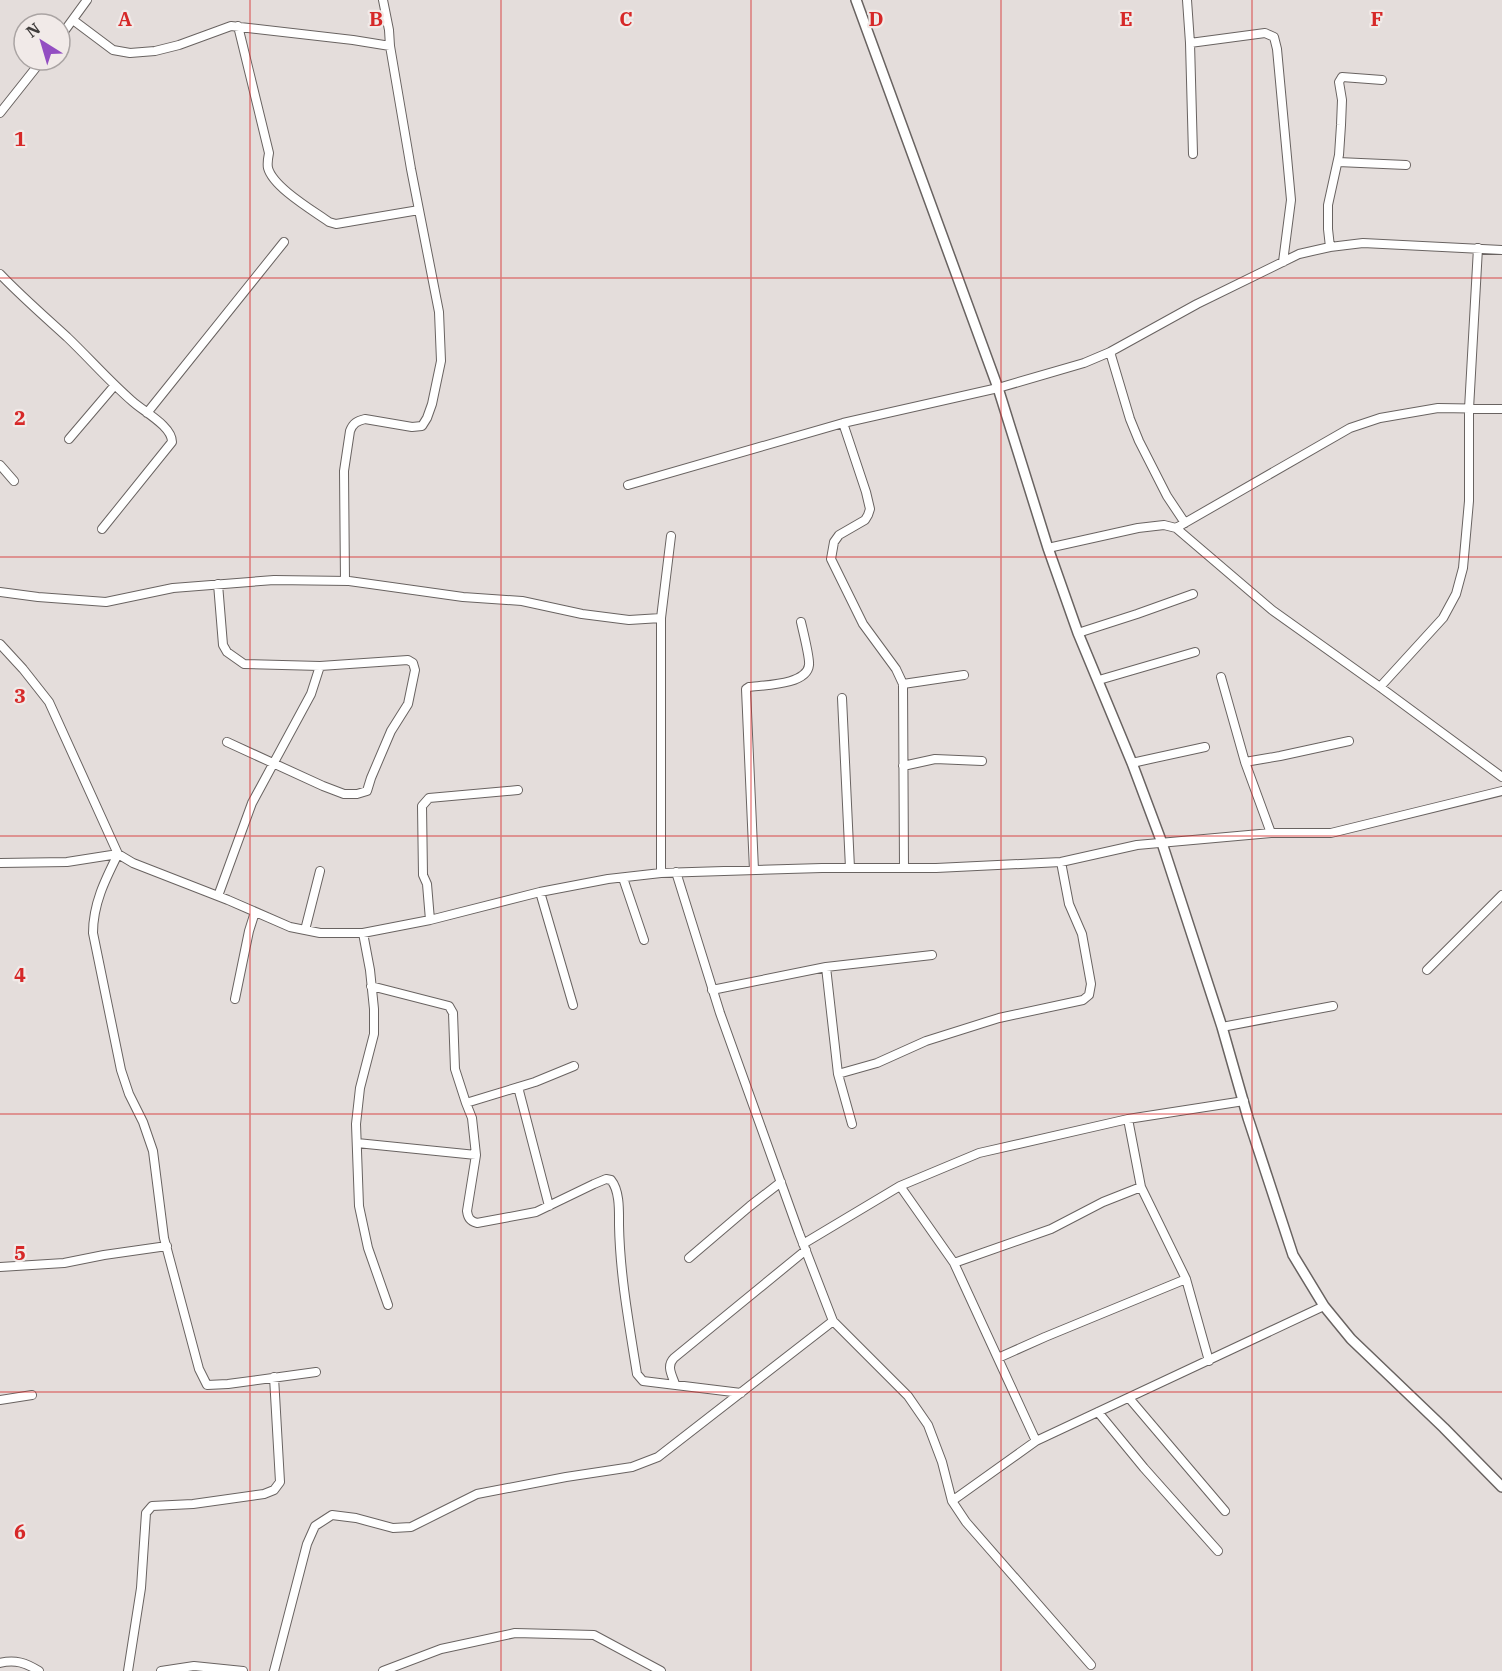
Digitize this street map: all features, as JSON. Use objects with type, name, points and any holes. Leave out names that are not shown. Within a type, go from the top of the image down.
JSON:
[{"type":"street","points":[[87,0],[73,20],[112,50],[130,53],[155,51],[179,45],[231,26],[390,46]]},
{"type":"street","points":[[345,581],[344,471],[352,425],[365,419],[412,427],[422,426],[432,404],[441,361],[439,312],[382,0]]},
{"type":"street","points":[[856,0],[998,388],[1048,548],[1078,633],[1099,680],[1162,843],[1293,1255],[1324,1306],[1351,1339],[1502,1487]]},
{"type":"street","points":[[1187,0],[1193,154]]},
{"type":"street","points":[[238,26],[269,153],[267,165],[271,176],[285,190],[329,222],[336,224],[419,210]]},
{"type":"street","points":[[1190,43],[1265,33],[1274,37],[1291,200],[1283,262]]},
{"type":"street","points":[[0,113],[32,72]]},
{"type":"street","points":[[1330,247],[1328,205],[1338,162],[1342,100],[1339,82],[1342,78],[1382,80]]},
{"type":"street","points":[[1338,162],[1406,165]]},
{"type":"street","points":[[147,413],[284,242]]},
{"type":"street","points":[[628,485],[843,423],[998,388],[1083,363],[1110,352],[1197,304],[1299,254],[1363,243],[1502,250]]},
{"type":"street","points":[[1380,687],[1443,618],[1456,594],[1463,568],[1468,501],[1468,409],[1478,248]]},
{"type":"street","points":[[0,274],[132,401],[170,433],[172,442],[102,529]]},
{"type":"street","points":[[1110,352],[1139,441],[1167,496],[1185,523]]},
{"type":"street","points":[[69,439],[115,385]]},
{"type":"street","points":[[1176,528],[1350,428],[1380,418],[1438,408],[1502,410]]},
{"type":"street","points":[[843,423],[870,509],[865,520],[839,535],[834,542],[831,559],[863,624],[896,669],[903,684],[904,868]]},
{"type":"street","points":[[0,465],[14,481]]},
{"type":"street","points":[[1048,548],[1138,528],[1164,525],[1176,528],[1272,610],[1502,777]]},
{"type":"street","points":[[661,873],[661,618],[671,536]]},
{"type":"street","points":[[0,592],[106,602],[173,588],[218,584],[274,580],[345,581],[463,597],[522,601],[617,619],[661,618]]},
{"type":"street","points":[[218,584],[223,645],[227,652],[244,664],[320,666],[408,660],[413,663],[415,670],[408,704],[391,731],[367,791],[345,794],[227,742]]},
{"type":"street","points":[[1078,633],[1193,594]]},
{"type":"street","points":[[754,870],[746,690],[749,687],[785,684],[805,673],[809,665],[801,622]]},
{"type":"street","points":[[0,644],[49,702],[118,854],[133,863],[290,927],[320,933],[363,933],[430,920],[540,892],[661,873],[936,868],[1061,862],[1137,845],[1270,833],[1331,833],[1502,791]]},
{"type":"street","points":[[1099,680],[1195,652]]},
{"type":"street","points":[[218,896],[252,803],[311,694],[320,666]]},
{"type":"street","points":[[903,684],[964,675]]},
{"type":"street","points":[[1221,677],[1245,762],[1270,833]]},
{"type":"street","points":[[842,698],[850,868]]},
{"type":"street","points":[[1245,762],[1349,741]]},
{"type":"street","points":[[1132,763],[1205,747]]},
{"type":"street","points":[[903,766],[935,759],[982,761]]},
{"type":"street","points":[[430,920],[428,884],[423,875],[422,806],[425,801],[429,798],[518,790]]},
{"type":"street","points":[[0,863],[67,862],[118,854]]},
{"type":"street","points":[[118,854],[97,902],[93,933],[121,1070],[153,1151],[167,1246],[199,1369],[207,1385],[316,1372]]},
{"type":"street","points":[[838,1074],[877,1063],[926,1041],[999,1018],[1083,1000],[1089,995],[1091,984],[1082,934],[1069,904],[1061,862]]},
{"type":"street","points":[[304,930],[320,871]]},
{"type":"street","points":[[676,872],[712,990],[833,1322],[909,1396],[928,1425],[942,1462],[952,1501],[966,1522],[1091,1665]]},
{"type":"street","points":[[623,878],[644,940]]},
{"type":"street","points":[[540,892],[573,1005]]},
{"type":"street","points":[[1426,970],[1502,895]]},
{"type":"street","points":[[235,999],[255,912]]},
{"type":"street","points":[[363,933],[371,986],[374,1034],[360,1088],[356,1124],[359,1206],[368,1248],[388,1305]]},
{"type":"street","points":[[712,990],[826,967],[932,955]]},
{"type":"street","points":[[826,967],[838,1074],[852,1124]]},
{"type":"street","points":[[371,986],[449,1006],[453,1013],[455,1069],[472,1118],[476,1155],[467,1211],[472,1222],[536,1212],[594,1184],[606,1179],[611,1180],[615,1186],[619,1212],[619,1257],[637,1374],[643,1381],[741,1393]]},
{"type":"street","points":[[1222,1028],[1333,1006]]},
{"type":"street","points":[[466,1103],[535,1082],[574,1066]]},
{"type":"street","points":[[518,1087],[549,1206]]},
{"type":"street","points":[[675,1384],[669,1366],[674,1358],[804,1247],[900,1186],[979,1153],[1128,1119],[1244,1101]]},
{"type":"street","points":[[1128,1119],[1141,1187],[1186,1280],[1209,1361]]},
{"type":"street","points":[[357,1143],[476,1155]]},
{"type":"street","points":[[689,1258],[781,1182]]},
{"type":"street","points":[[900,1186],[954,1263],[1036,1441]]},
{"type":"street","points":[[954,1263],[1051,1229],[1103,1202],[1141,1187]]},
{"type":"street","points":[[0,1268],[64,1263],[167,1246]]},
{"type":"street","points":[[998,1358],[1186,1280]]},
{"type":"street","points":[[952,1501],[1036,1441],[1324,1306]]},
{"type":"street","points":[[274,1671],[307,1544],[315,1526],[332,1515],[356,1518],[393,1528],[411,1527],[477,1494],[632,1467],[658,1457],[833,1322]]},
{"type":"street","points":[[128,1671],[141,1588],[146,1513],[152,1506],[264,1494],[274,1490],[280,1482],[274,1377]]},
{"type":"street","points":[[0,1400],[32,1395]]},
{"type":"street","points":[[1129,1398],[1225,1511]]},
{"type":"street","points":[[1098,1413],[1218,1551]]},
{"type":"street","points":[[383,1671],[441,1649],[515,1633],[594,1635],[660,1671]]},
{"type":"street","points":[[0,1663],[22,1662],[39,1671]]},
{"type":"street","points":[[161,1671],[194,1666],[243,1671]]}]
